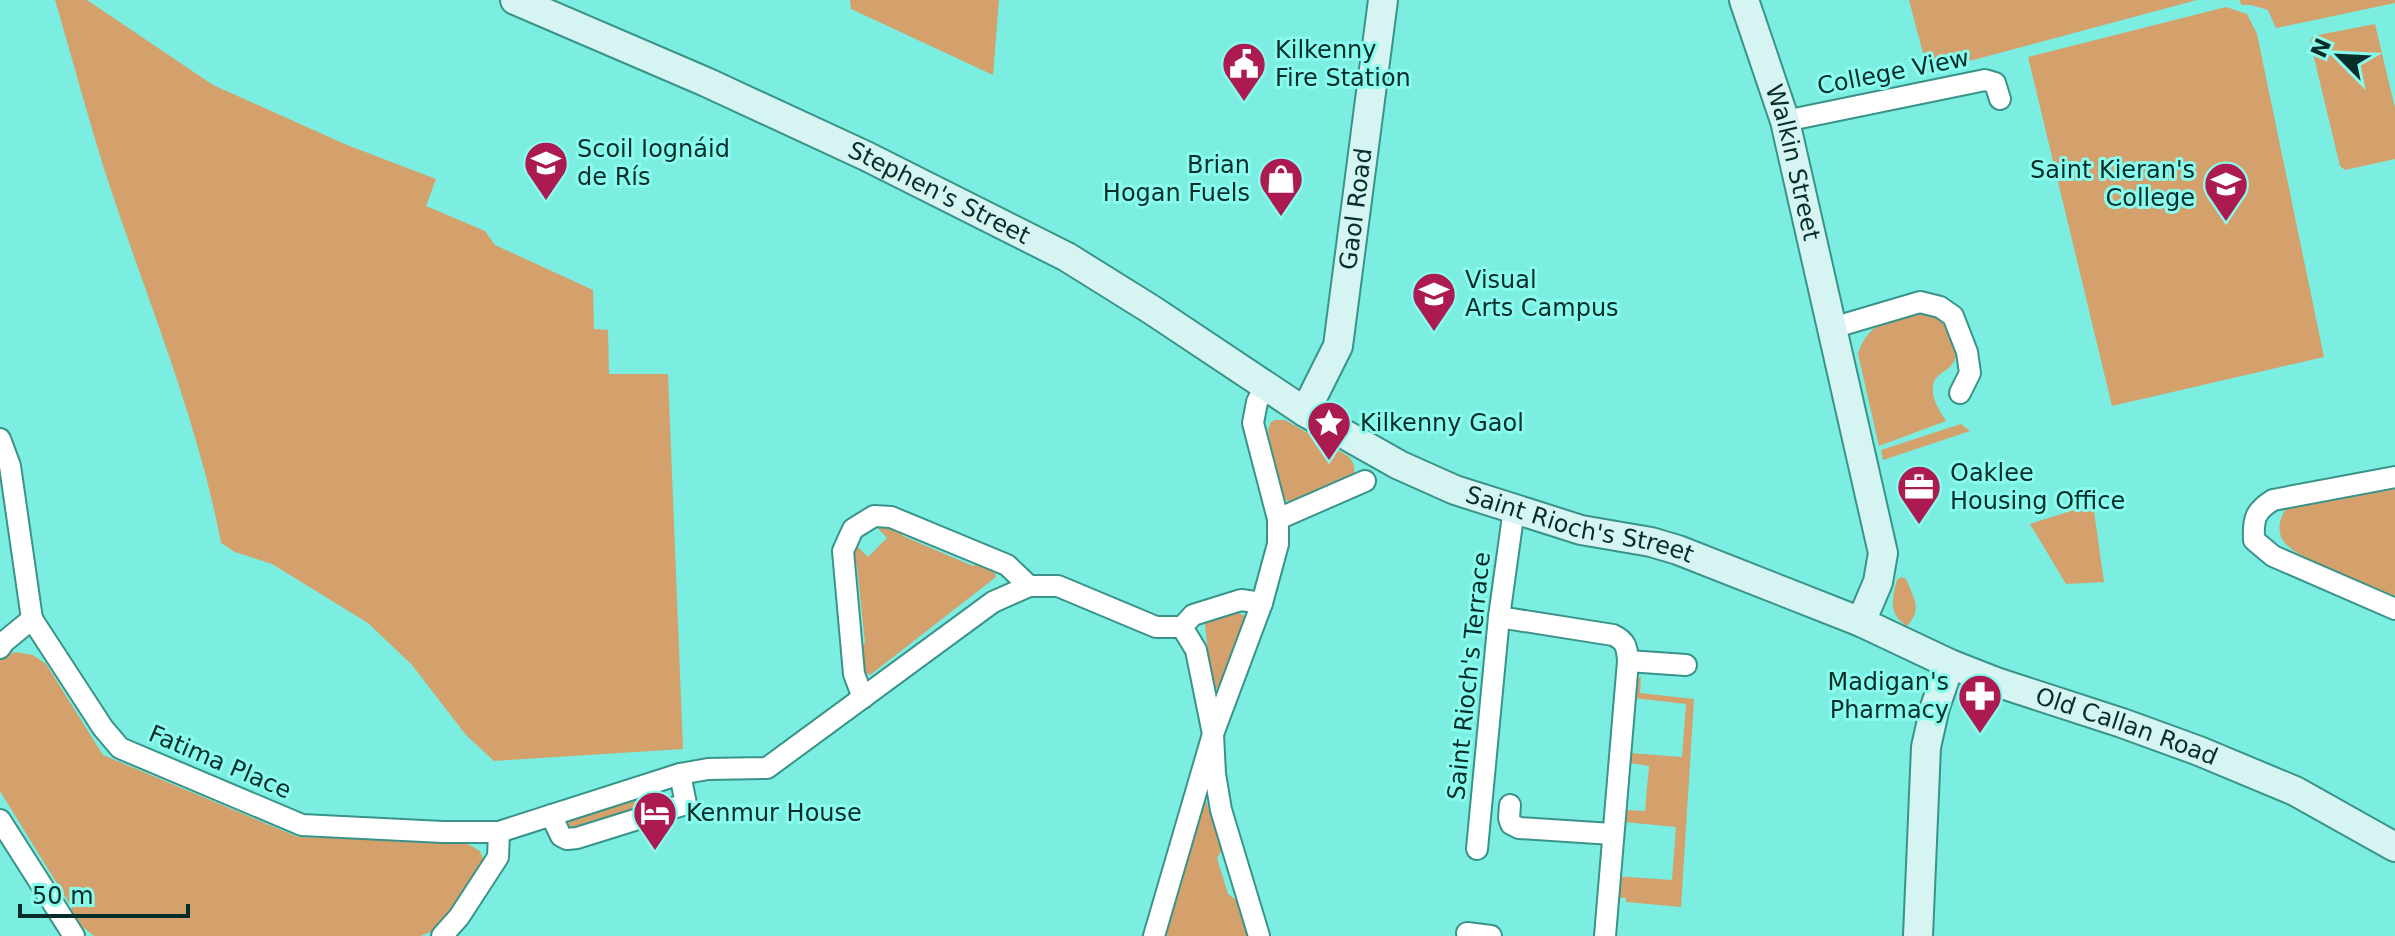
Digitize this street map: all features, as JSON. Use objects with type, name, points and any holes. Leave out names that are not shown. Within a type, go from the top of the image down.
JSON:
[{"type":"street","name":"Stephen's Street","points":[[515,0],[553,8],[866,156],[1067,257],[1305,412]]},
{"type":"street","name":"Gaol Road","points":[[1305,412],[1338,346],[1383,0]]},
{"type":"street","name":"Walkin Street","points":[[1744,0],[1785,121],[1883,553],[1878,582],[1861,622]]},
{"type":"street","name":"College View","points":[[1785,121],[1985,80],[1995,83],[2000,99]]},
{"type":"street","points":[[1832,328],[1920,302],[1940,307],[1953,316],[1967,352],[1970,373],[1960,393]]},
{"type":"street","points":[[1154,936],[1213,734],[1262,603],[1278,544],[1278,519],[1253,423],[1257,402],[1266,385]]},
{"type":"street","name":"Saint Rioch's Street","points":[[1305,412],[1399,465],[1455,490],[1581,530],[1678,550],[1861,622]]},
{"type":"street","points":[[0,439],[10,466],[32,619],[0,648]]},
{"type":"street","points":[[2395,477],[2273,500],[2261,508],[2253,523],[2254,540],[2273,556],[2395,609]]},
{"type":"street","points":[[1278,519],[1365,481]]},
{"type":"street","name":"Saint Rioch's Terrace","points":[[1477,849],[1499,617],[1514,509]]},
{"type":"street","points":[[863,698],[854,674],[843,551],[853,529],[874,516],[891,517],[1007,565],[1029,586],[1058,586],[1156,627],[1182,627],[1193,615],[1241,600],[1262,603]]},
{"type":"street","name":"Fatima Place","points":[[32,619],[103,728],[120,748],[302,825],[499,832],[680,774],[708,769],[767,768],[993,602],[1029,586]]},
{"type":"street","points":[[1499,617],[1613,635],[1627,646],[1605,936]]},
{"type":"street","name":"Old Callan Road","points":[[1861,622],[1996,682],[2199,751],[2295,791],[2392,838]]},
{"type":"street","points":[[1182,627],[1196,650],[1213,734],[1221,810],[1259,936]]},
{"type":"street","points":[[1628,661],[1686,665]]},
{"type":"street","points":[[1918,936],[1926,747],[1935,707],[1950,664]]},
{"type":"street","points":[[551,815],[556,830],[567,839],[686,804],[680,774]]},
{"type":"street","points":[[1510,805],[1511,824],[1519,828],[1612,834]]},
{"type":"street","points":[[0,820],[74,936]]},
{"type":"street","points":[[442,936],[459,917],[498,857],[499,832]]},
{"type":"street","points":[[1469,929],[1491,936]]},
{"type":"shaded area","points":[[55,0],[87,0],[213,85],[347,145],[436,179],[426,206],[485,231],[495,245],[593,290],[594,329],[608,330],[609,374],[668,374],[683,749],[494,761],[466,735],[412,665],[368,623],[272,564],[235,552],[221,543],[187,410],[104,169]]},
{"type":"shaded area","points":[[850,0],[999,0],[993,75],[851,9]]},
{"type":"shaded area","points":[[1909,0],[2197,0],[1928,72]]},
{"type":"shaded area","points":[[2239,0],[2395,0],[2395,3],[2276,28],[2268,10],[2242,5]]},
{"type":"shaded area","name":"Saint Kieran's College","points":[[2226,7],[2247,14],[2257,34],[2324,357],[2112,406],[2028,57]]},
{"type":"shaded area","points":[[2375,24],[2395,108],[2395,159],[2345,170],[2340,166],[2310,41],[2313,36]]},
{"type":"shaded area","points":[[1922,312],[1944,323],[1955,350],[1954,361],[1936,378],[1933,386],[1935,400],[1946,421],[1879,446],[1858,354],[1868,334],[1875,328],[1891,319]]},
{"type":"shaded area","points":[[1275,420],[1285,420],[1348,456],[1354,466],[1352,477],[1319,489],[1300,502],[1286,500],[1280,494],[1268,430]]},
{"type":"shaded area","points":[[1961,424],[1970,431],[1883,460],[1881,450]]},
{"type":"shaded area","points":[[2395,486],[2395,596],[2306,558],[2286,544],[2280,535],[2283,514],[2290,505]]},
{"type":"shaded area","points":[[2093,504],[2104,582],[2066,584],[2030,524]]},
{"type":"shaded area","points":[[896,524],[903,536],[973,566],[981,561],[992,565],[996,577],[870,675],[860,670],[857,649],[865,643],[857,566],[849,566],[855,544],[868,557],[887,538],[875,525]]},
{"type":"shaded area","points":[[1901,577],[1906,579],[1916,603],[1915,614],[1907,626],[1897,616],[1893,606],[1897,580]]},
{"type":"shaded area","points":[[1236,612],[1245,616],[1219,688],[1215,689],[1212,686],[1205,625],[1208,620]]},
{"type":"shaded area","points":[[15,652],[33,655],[46,664],[103,755],[298,837],[464,842],[480,851],[486,868],[437,929],[421,936],[94,936],[70,917],[72,908],[0,791],[0,659]]},
{"type":"shaded area","points":[[1641,676],[1640,693],[1694,699],[1681,907],[1626,902],[1626,898],[1612,897],[1614,876],[1672,880],[1676,827],[1624,822],[1625,810],[1645,811],[1649,766],[1629,763],[1630,753],[1682,757],[1686,704],[1633,698],[1635,682]]},
{"type":"shaded area","points":[[662,792],[665,801],[571,831],[568,821]]},
{"type":"shaded area","points":[[1205,798],[1222,850],[1217,858],[1228,894],[1240,903],[1251,936],[1164,936]]},
{"type":"place","name":"Kilkenny Fire Station","points":[[1244,103]]},
{"type":"place","name":"Scoil Iognáid de Rís","points":[[546,202]]},
{"type":"place","name":"Brian Hogan Fuels","points":[[1281,218]]},
{"type":"place","name":"Saint Kieran's College","points":[[2226,223]]},
{"type":"place","name":"Visual Arts Campus","points":[[1434,333]]},
{"type":"place","name":"Kilkenny Gaol","points":[[1329,462]]},
{"type":"place","name":"Oaklee Housing Office","points":[[1919,526]]},
{"type":"place","name":"Madigan's Pharmacy","points":[[1980,735]]},
{"type":"place","name":"Kenmur House","points":[[655,852]]}]
